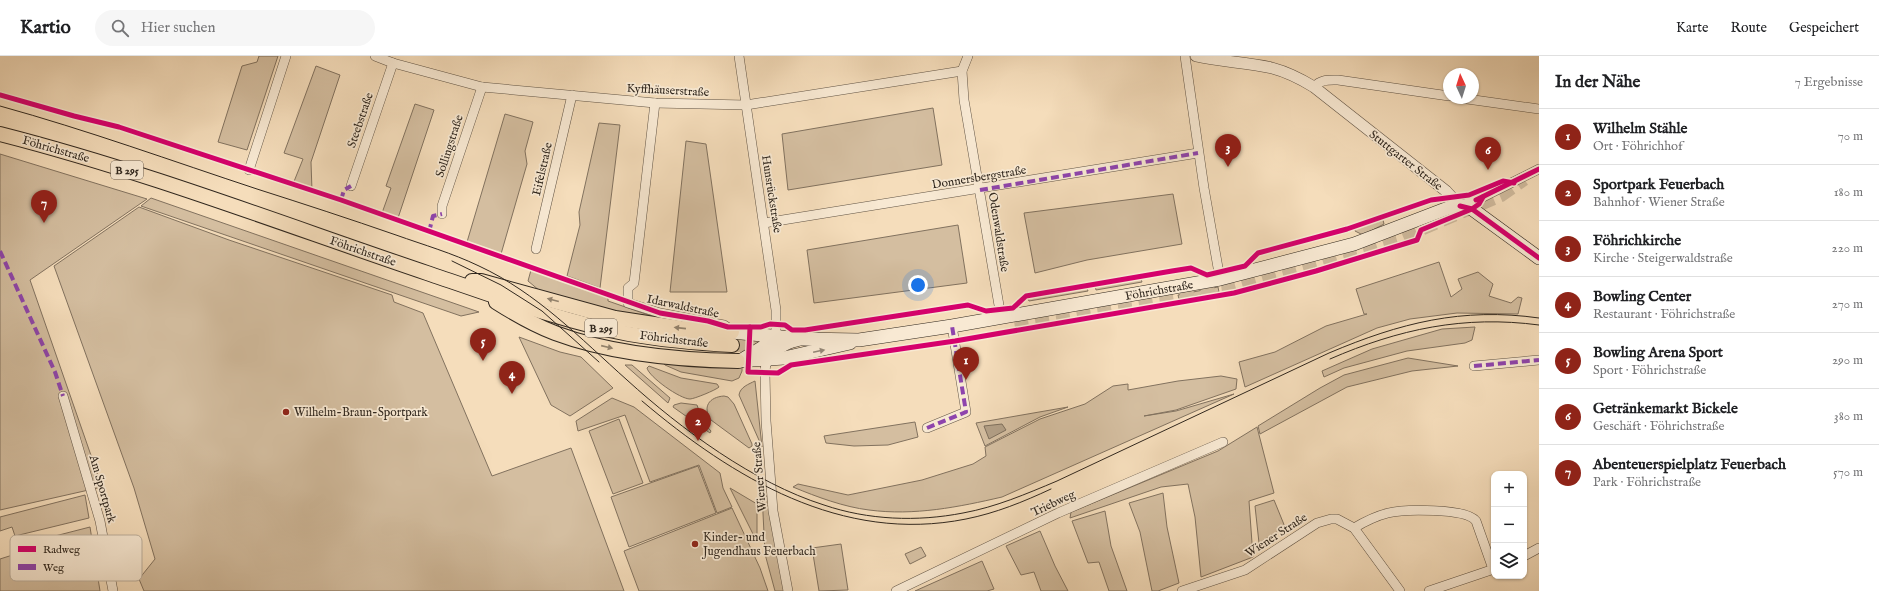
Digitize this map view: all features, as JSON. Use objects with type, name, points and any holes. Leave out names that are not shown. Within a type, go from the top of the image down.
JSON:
[{"type":"main road","name":"Föhrichstraße","points":[[0,134],[44,145],[123,169],[536,310],[627,333],[696,343],[750,334],[780,340],[859,340]]},
{"type":"main road","name":"Stuttgarter Straße","points":[[1460,206],[1472,209],[1539,258]]},
{"type":"main road","name":"Föhrichstraße","points":[[738,361],[766,360],[801,355],[837,347],[859,340],[952,326],[1220,279],[1354,244],[1414,220],[1460,206]]},
{"type":"main road","points":[[451,281],[481,281],[621,319],[732,338]]},
{"type":"main road","points":[[475,289],[532,323],[556,334],[612,348],[676,357],[738,361],[763,347],[780,340]]},
{"type":"main road","points":[[750,334],[763,347],[766,360]]},
{"type":"main road","points":[[780,340],[801,355]]},
{"type":"main road","points":[[766,360],[780,340]]},
{"type":"street","points":[[249,170],[286,56]]},
{"type":"street","name":"Kyffhäuserstraße","points":[[375,56],[393,63],[482,86],[656,103],[746,105],[962,71]]},
{"type":"street","name":"Hunsrückstraße","points":[[739,56],[780,340]]},
{"type":"street","name":"Odenwaldstraße","points":[[968,56],[962,71],[964,100],[1001,317]]},
{"type":"street","points":[[1185,56],[1198,153],[1220,279]]},
{"type":"street","name":"Stuttgarter Straße","points":[[1196,56],[1215,61],[1272,68],[1301,79],[1314,87],[1446,191],[1460,206]]},
{"type":"street","name":"Steebstraße","points":[[351,186],[393,63]]},
{"type":"street","points":[[1314,87],[1324,80],[1338,80],[1443,95]]},
{"type":"street","name":"Sollingstraße","points":[[442,214],[442,206],[482,86]]},
{"type":"street","name":"Eifelstraße","points":[[536,248],[572,95]]},
{"type":"street","points":[[1479,101],[1539,109]]},
{"type":"street","name":"Idarwaldstraße","points":[[656,103],[634,283],[628,288],[628,303],[660,313],[724,325],[728,327],[732,338]]},
{"type":"street","name":"Donnersbergstraße","points":[[764,223],[980,190],[1198,153]]},
{"type":"street","name":"Föhrichstraße","points":[[1460,206],[1539,169]]},
{"type":"street","points":[[927,428],[966,412],[952,326]]},
{"type":"street","name":"Wiener Straße","points":[[766,360],[766,420],[773,511],[788,591]]},
{"type":"street","points":[[1474,366],[1539,360]]},
{"type":"street","name":"Am Sportpark","points":[[63,396],[100,521],[103,535]]},
{"type":"street","name":"Triebweg","points":[[896,591],[1058,513],[1223,442]]},
{"type":"street","points":[[1400,591],[1354,528],[1363,522],[1388,513],[1434,510],[1470,515],[1476,521],[1491,563]]},
{"type":"street","name":"Wiener Straße","points":[[1182,591],[1245,570],[1317,523],[1325,520],[1337,520],[1354,528]]},
{"type":"street","points":[[1527,554],[1539,548]]},
{"type":"street","points":[[1429,591],[1491,570]]},
{"type":"street","name":"Am Sportpark","points":[[111,581],[113,591]]},
{"type":"shaded area","points":[[259,56],[278,56],[247,150],[218,142],[242,66],[257,62]]},
{"type":"shaded area","points":[[316,66],[340,75],[311,162],[312,191],[293,184],[303,159],[284,153]]},
{"type":"shaded area","points":[[415,104],[434,110],[398,218],[382,213],[391,188],[386,186]]},
{"type":"shaded area","points":[[933,108],[942,165],[788,190],[782,134]]},
{"type":"shaded area","points":[[505,114],[533,122],[525,151],[527,164],[501,254],[467,242]]},
{"type":"shaded area","points":[[599,123],[620,125],[600,288],[567,276],[580,225],[579,212]]},
{"type":"shaded area","points":[[686,141],[706,144],[727,292],[670,292]]},
{"type":"shaded area","points":[[0,154],[147,199],[30,280],[102,487],[0,510]]},
{"type":"shaded area","points":[[1173,194],[1182,244],[1087,260],[1035,273],[1024,213]]},
{"type":"shaded area","points":[[151,198],[479,312],[461,316],[141,206]]},
{"type":"shaded area","name":"Wilhelm-Braun-Sportpark","points":[[139,207],[229,240],[392,295],[394,302],[423,313],[492,476],[571,448],[624,591],[144,591],[140,581],[142,581],[142,575],[155,559],[134,488],[54,266]]},
{"type":"shaded area","points":[[1383,220],[1384,224],[1363,235],[1355,231],[1355,229]]},
{"type":"shaded area","points":[[958,225],[967,283],[814,303],[807,250]]},
{"type":"shaded area","points":[[1439,262],[1451,297],[1462,289],[1458,279],[1478,272],[1493,284],[1489,296],[1511,303],[1518,297],[1522,298],[1518,314],[1457,313],[1410,319],[1377,328],[1245,387],[1239,362],[1275,352],[1326,326],[1367,314],[1364,314],[1356,289]]},
{"type":"shaded area","points":[[531,270],[608,298],[608,301],[657,318],[616,312],[540,291],[528,281]]},
{"type":"shaded area","points":[[1141,279],[1142,282],[1096,290],[1095,286]]},
{"type":"shaded area","points":[[1218,287],[1219,292],[1179,299],[1178,295]]},
{"type":"shaded area","points":[[1087,288],[1088,291],[1029,301],[1028,299]]},
{"type":"shaded area","points":[[1475,327],[1472,340],[1465,343],[1407,351],[1344,368],[1324,377],[1322,371],[1372,349],[1442,329]]},
{"type":"shaded area","points":[[519,337],[560,352],[581,357],[613,388],[570,416],[551,405]]},
{"type":"shaded area","points":[[1408,358],[1458,366],[1412,371],[1347,387],[1260,434],[1258,426],[1344,375]]},
{"type":"shaded area","points":[[660,360],[742,366],[742,371],[739,378],[732,381],[681,372],[665,365]]},
{"type":"shaded area","points":[[625,365],[632,365],[670,398],[668,403]]},
{"type":"shaded area","points":[[649,366],[681,378],[717,384],[719,387],[696,398],[685,398],[673,392],[653,377],[647,368]]},
{"type":"shaded area","points":[[1221,376],[1237,379],[1236,389],[1176,410],[1144,416],[1176,411],[1234,394],[1002,497],[936,510],[886,512],[860,509],[840,504],[793,487],[798,484],[848,495],[922,480],[973,464],[986,456],[985,447],[1040,419],[1085,404],[1113,386],[1128,384],[1128,390],[1178,381]]},
{"type":"shaded area","points":[[755,381],[762,447],[739,395],[743,388]]},
{"type":"shaded area","points":[[724,396],[728,397],[734,404],[752,444],[749,448],[711,420],[708,415],[708,404],[714,398]]},
{"type":"shaded area","points":[[612,398],[634,407],[720,473],[723,488],[732,507],[717,513],[699,465],[650,482],[625,415],[578,431],[576,421]]},
{"type":"shaded area","points":[[681,403],[697,405],[703,422],[711,431],[710,433],[673,407],[674,405]]},
{"type":"shaded area","points":[[1068,407],[1040,417],[985,446],[976,423]]},
{"type":"shaded area","points":[[619,419],[643,483],[613,494],[589,431]]},
{"type":"shaded area","points":[[915,422],[918,437],[888,445],[854,446],[826,443],[824,436]]},
{"type":"shaded area","points":[[1002,424],[1006,430],[989,439],[984,426]]},
{"type":"shaded area","points":[[1257,427],[1274,493],[1249,501],[1253,557],[1201,577],[1195,517],[1188,484],[1161,487],[1070,518],[1071,512],[1218,451]]},
{"type":"shaded area","points":[[698,466],[716,513],[629,547],[611,497]]},
{"type":"shaded area","points":[[730,488],[757,504],[757,542]]},
{"type":"shaded area","points":[[762,493],[768,497],[785,591],[775,591],[765,554]]},
{"type":"shaded area","points":[[1163,493],[1167,527],[1179,583],[1158,591],[1152,591],[1140,532],[1129,503]]},
{"type":"shaded area","points":[[85,495],[89,518],[15,535],[12,527],[0,531],[0,517]]},
{"type":"shaded area","points":[[1274,500],[1285,527],[1259,543],[1255,506]]},
{"type":"shaded area","name":"Kinder- und Jugendhaus Feuerbach","points":[[732,508],[760,568],[768,591],[639,591],[624,551]]},
{"type":"shaded area","points":[[1105,511],[1111,546],[1127,591],[1109,591],[1099,562],[1088,563],[1072,521]]},
{"type":"shaded area","points":[[90,527],[91,535],[59,535]]},
{"type":"shaded area","points":[[1040,531],[1055,566],[1068,591],[1041,591],[1034,572],[1021,575],[1006,546]]},
{"type":"shaded area","points":[[841,544],[848,590],[819,591],[812,548]]},
{"type":"shaded area","points":[[921,547],[926,556],[910,564],[905,554]]},
{"type":"shaded area","points":[[10,556],[10,581],[98,581],[100,591],[0,591],[0,559]]},
{"type":"shaded area","points":[[982,561],[994,589],[987,591],[915,591]]},
{"type":"tunnel","points":[[1014,321],[1222,289],[1397,239],[1501,195],[1524,179]]},
{"type":"tunnel","points":[[732,345],[773,345]]},
{"type":"tram line","points":[[0,106],[97,135],[344,217],[469,261],[500,277],[539,303],[557,317],[648,399],[720,453],[745,469],[798,495],[824,505],[858,514],[893,518],[928,518],[963,513],[1011,500],[1057,481],[1329,353],[1381,333],[1432,320],[1457,316],[1511,315],[1539,318]]},
{"type":"tram line","points":[[452,261],[501,285],[542,311],[599,362]]},
{"type":"tram line","points":[[1330,359],[1381,340],[1407,332],[1432,327],[1458,323],[1484,322],[1511,322],[1539,325]]},
{"type":"tram line","points":[[642,401],[677,429],[752,479],[792,498],[833,513],[876,522],[920,524],[966,519],[988,514],[1020,503],[1051,489]]},
{"type":"marked path","points":[[980,190],[1198,153]]},
{"type":"marked path","points":[[341,200],[344,190],[351,186]]},
{"type":"marked path","points":[[429,232],[433,216],[442,214]]},
{"type":"marked path","points":[[0,251],[55,372],[63,396]]},
{"type":"marked path","points":[[927,428],[966,412],[952,326]]},
{"type":"marked path","points":[[1474,366],[1539,360]]},
{"type":"cycle path","points":[[0,95],[119,127],[341,200],[660,313],[708,321],[728,327],[761,327],[770,324],[785,325],[792,330],[805,330],[968,305],[986,311],[1013,308],[1026,296],[1172,271],[1191,268],[1207,275],[1245,266],[1258,253],[1347,229],[1431,200],[1469,195],[1503,181],[1514,183]]},
{"type":"cycle path","points":[[1476,200],[1539,169]]},
{"type":"cycle path","points":[[750,327],[748,372],[778,373],[791,365],[955,341],[1234,293],[1316,271],[1417,240],[1421,230],[1472,209],[1479,204],[1483,197]]},
{"type":"cycle path","points":[[1460,206],[1472,209],[1539,258]]},
{"type":"place","name":"Föhrichkirche","points":[[1228,167]]},
{"type":"place","name":"Getränkemarkt Bickele","points":[[1488,170]]},
{"type":"place","name":"Abenteuerspielplatz Feuerbach","points":[[44,223]]},
{"type":"place","name":"Bowling Arena Sport","points":[[483,361]]},
{"type":"place","name":"Wilhelm Stähle","points":[[966,380]]},
{"type":"place","name":"Bowling Center","points":[[512,394]]},
{"type":"place","name":"Wilhelm-Braun-Sportpark","points":[[286,412]]},
{"type":"place","name":"Sportpark Feuerbach","points":[[698,441]]},
{"type":"place","name":"Kinder- und Jugendhaus Feuerbach","points":[[695,544]]}]
